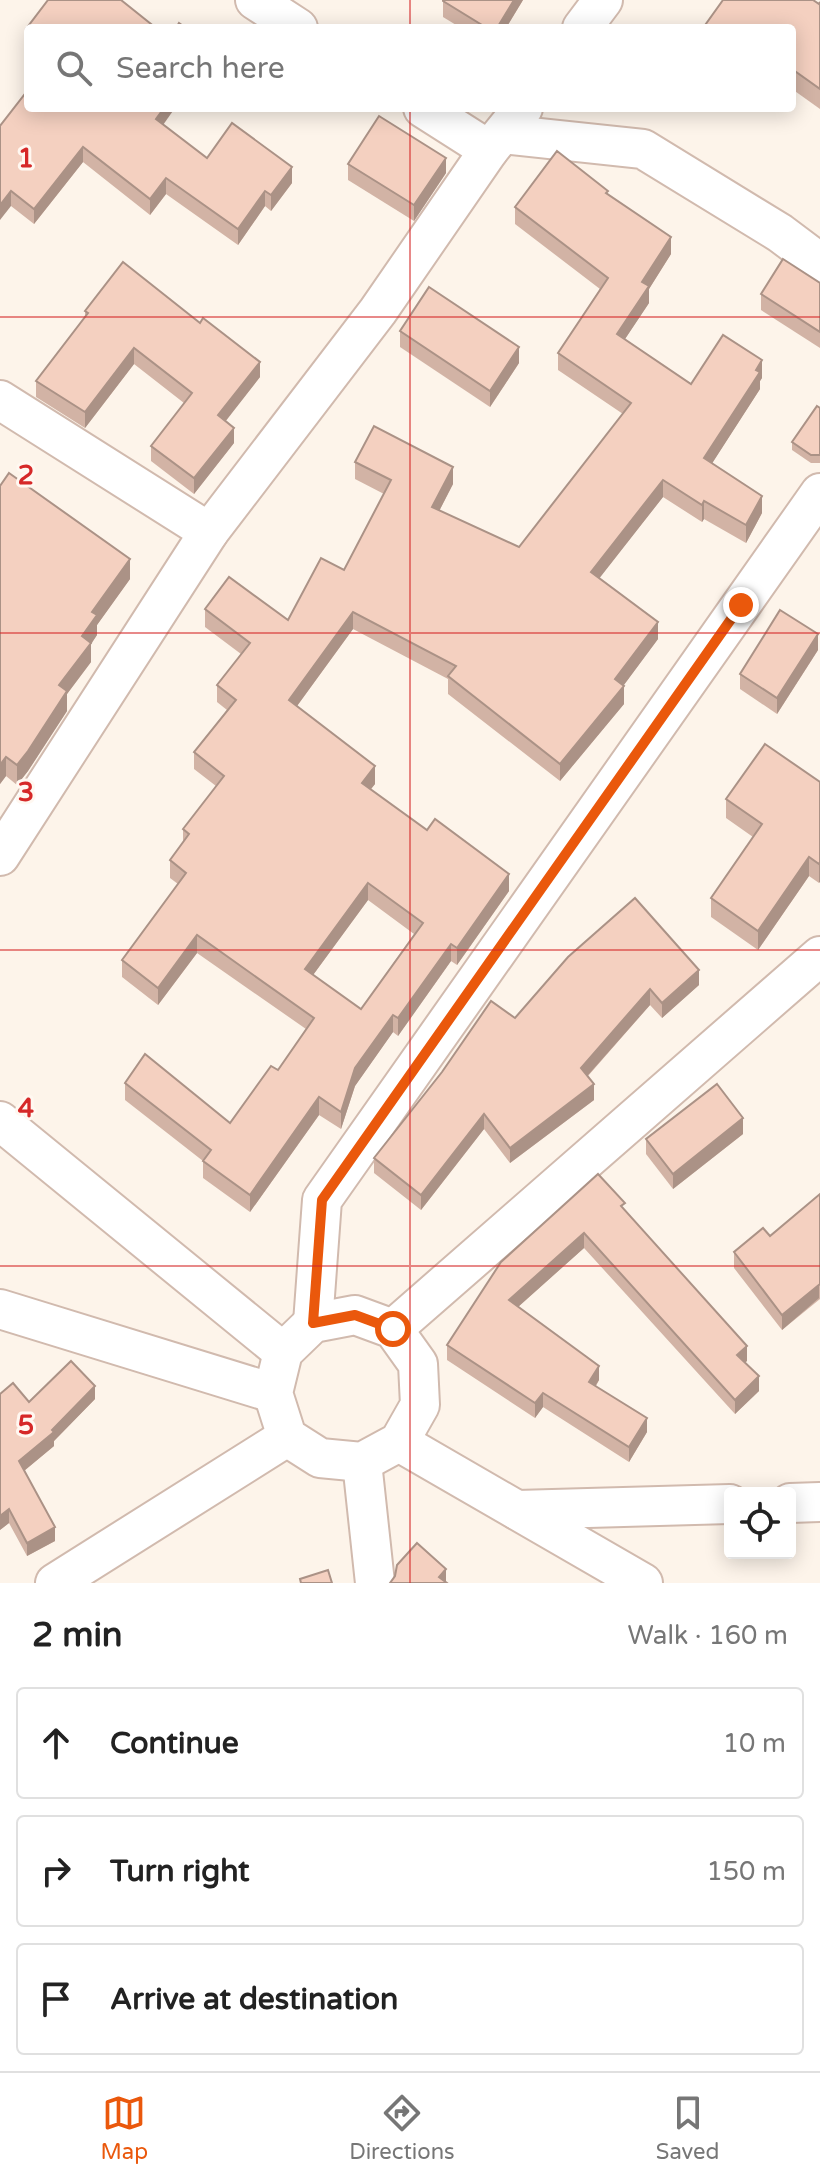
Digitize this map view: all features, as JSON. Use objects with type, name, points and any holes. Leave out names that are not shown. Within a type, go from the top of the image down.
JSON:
[{"type":"street","points":[[255,0],[292,24]]},
{"type":"street","points":[[585,24],[603,0]]},
{"type":"street","points":[[437,112],[505,131],[643,149],[780,233],[820,263]]},
{"type":"street","points":[[0,856],[209,532],[378,311],[505,131]]},
{"type":"street","points":[[0,400],[209,532]]},
{"type":"street","points":[[313,1323],[322,1200],[820,493]]},
{"type":"street","points":[[393,1329],[820,956]]},
{"type":"street","points":[[0,1121],[283,1352]]},
{"type":"street","points":[[0,1309],[273,1393]]},
{"type":"street","points":[[355,1315],[393,1329],[418,1364],[420,1405],[399,1442],[362,1462],[320,1458],[287,1437],[273,1393],[283,1352],[313,1323],[355,1315]]},
{"type":"street","points":[[55,1583],[287,1437]]},
{"type":"street","points":[[399,1442],[643,1583]]},
{"type":"street","points":[[362,1462],[375,1583]]},
{"type":"street","points":[[796,1503],[820,1502]]},
{"type":"street","points":[[517,1510],[724,1504]]},
{"type":"building","points":[[48,0],[121,0],[151,24],[30,24]]},
{"type":"building","points":[[514,0],[499,24],[480,24],[443,1]]},
{"type":"building","points":[[723,0],[820,2],[820,89],[796,72],[796,24],[706,24]]},
{"type":"building","points":[[24,95],[24,112],[161,112],[156,119],[207,158],[232,123],[292,167],[271,195],[265,191],[238,229],[166,178],[150,199],[83,147],[34,209],[11,191],[0,205],[0,126]]},
{"type":"building","points":[[379,116],[446,158],[414,205],[348,164]]},
{"type":"building","points":[[557,151],[608,191],[606,193],[671,237],[642,282],[649,286],[617,334],[691,384],[723,335],[762,360],[756,370],[760,372],[704,458],[762,496],[746,525],[704,501],[702,505],[663,480],[591,572],[658,622],[615,679],[624,686],[560,764],[448,676],[456,666],[353,612],[289,700],[375,766],[362,783],[427,830],[435,819],[509,874],[457,948],[451,944],[398,1018],[393,1015],[355,1068],[341,1112],[319,1097],[250,1195],[203,1161],[211,1150],[125,1083],[145,1054],[230,1123],[271,1066],[278,1070],[314,1018],[197,935],[158,988],[122,960],[186,873],[170,860],[189,834],[183,829],[224,776],[194,752],[236,700],[217,685],[250,643],[205,609],[229,577],[288,620],[321,558],[344,570],[391,480],[355,462],[374,426],[453,467],[432,507],[519,547],[631,403],[558,353],[608,278],[515,207]],"holes":[[[368,883],[423,923],[361,1009],[305,969]]]},
{"type":"building","points":[[783,259],[820,283],[820,332],[761,294]]},
{"type":"building","points":[[123,262],[200,323],[203,318],[260,362],[218,415],[234,428],[194,478],[151,446],[192,393],[134,348],[85,412],[36,381]]},
{"type":"building","points":[[429,287],[519,347],[490,391],[400,331]]},
{"type":"building","points":[[817,406],[820,408],[820,455],[811,455],[792,442]]},
{"type":"building","points":[[9,473],[130,559],[92,612],[97,615],[82,636],[91,643],[59,685],[67,691],[17,765],[6,757],[0,765],[0,486]]},
{"type":"building","points":[[780,610],[818,634],[777,698],[740,674]]},
{"type":"building","points":[[765,744],[820,782],[820,862],[809,857],[758,931],[711,898],[762,824],[726,799]]},
{"type":"building","points":[[635,898],[699,970],[662,1003],[650,989],[581,1068],[594,1084],[510,1148],[484,1114],[421,1195],[374,1158],[442,1072],[491,1001],[515,1018],[568,957]]},
{"type":"building","points":[[717,1084],[743,1118],[673,1174],[646,1139]]},
{"type":"building","points":[[598,1174],[625,1203],[621,1206],[747,1346],[737,1355],[759,1376],[735,1400],[584,1233],[509,1300],[599,1366],[589,1382],[647,1418],[629,1447],[543,1393],[535,1403],[447,1345],[501,1262]]},
{"type":"building","points":[[820,1194],[820,1284],[782,1315],[734,1252],[763,1228],[770,1236]]},
{"type":"building","points":[[71,1361],[95,1386],[52,1430],[54,1432],[19,1461],[55,1527],[27,1543],[9,1509],[0,1516],[0,1394],[13,1383],[29,1402]]},
{"type":"building","points":[[417,1543],[446,1569],[439,1577],[447,1583],[390,1583],[397,1565]]},
{"type":"building","points":[[328,1570],[332,1583],[301,1583],[300,1579]]},
{"type":"route","points":[[393,1329],[355,1315],[313,1323],[322,1200],[741,605]]}]
